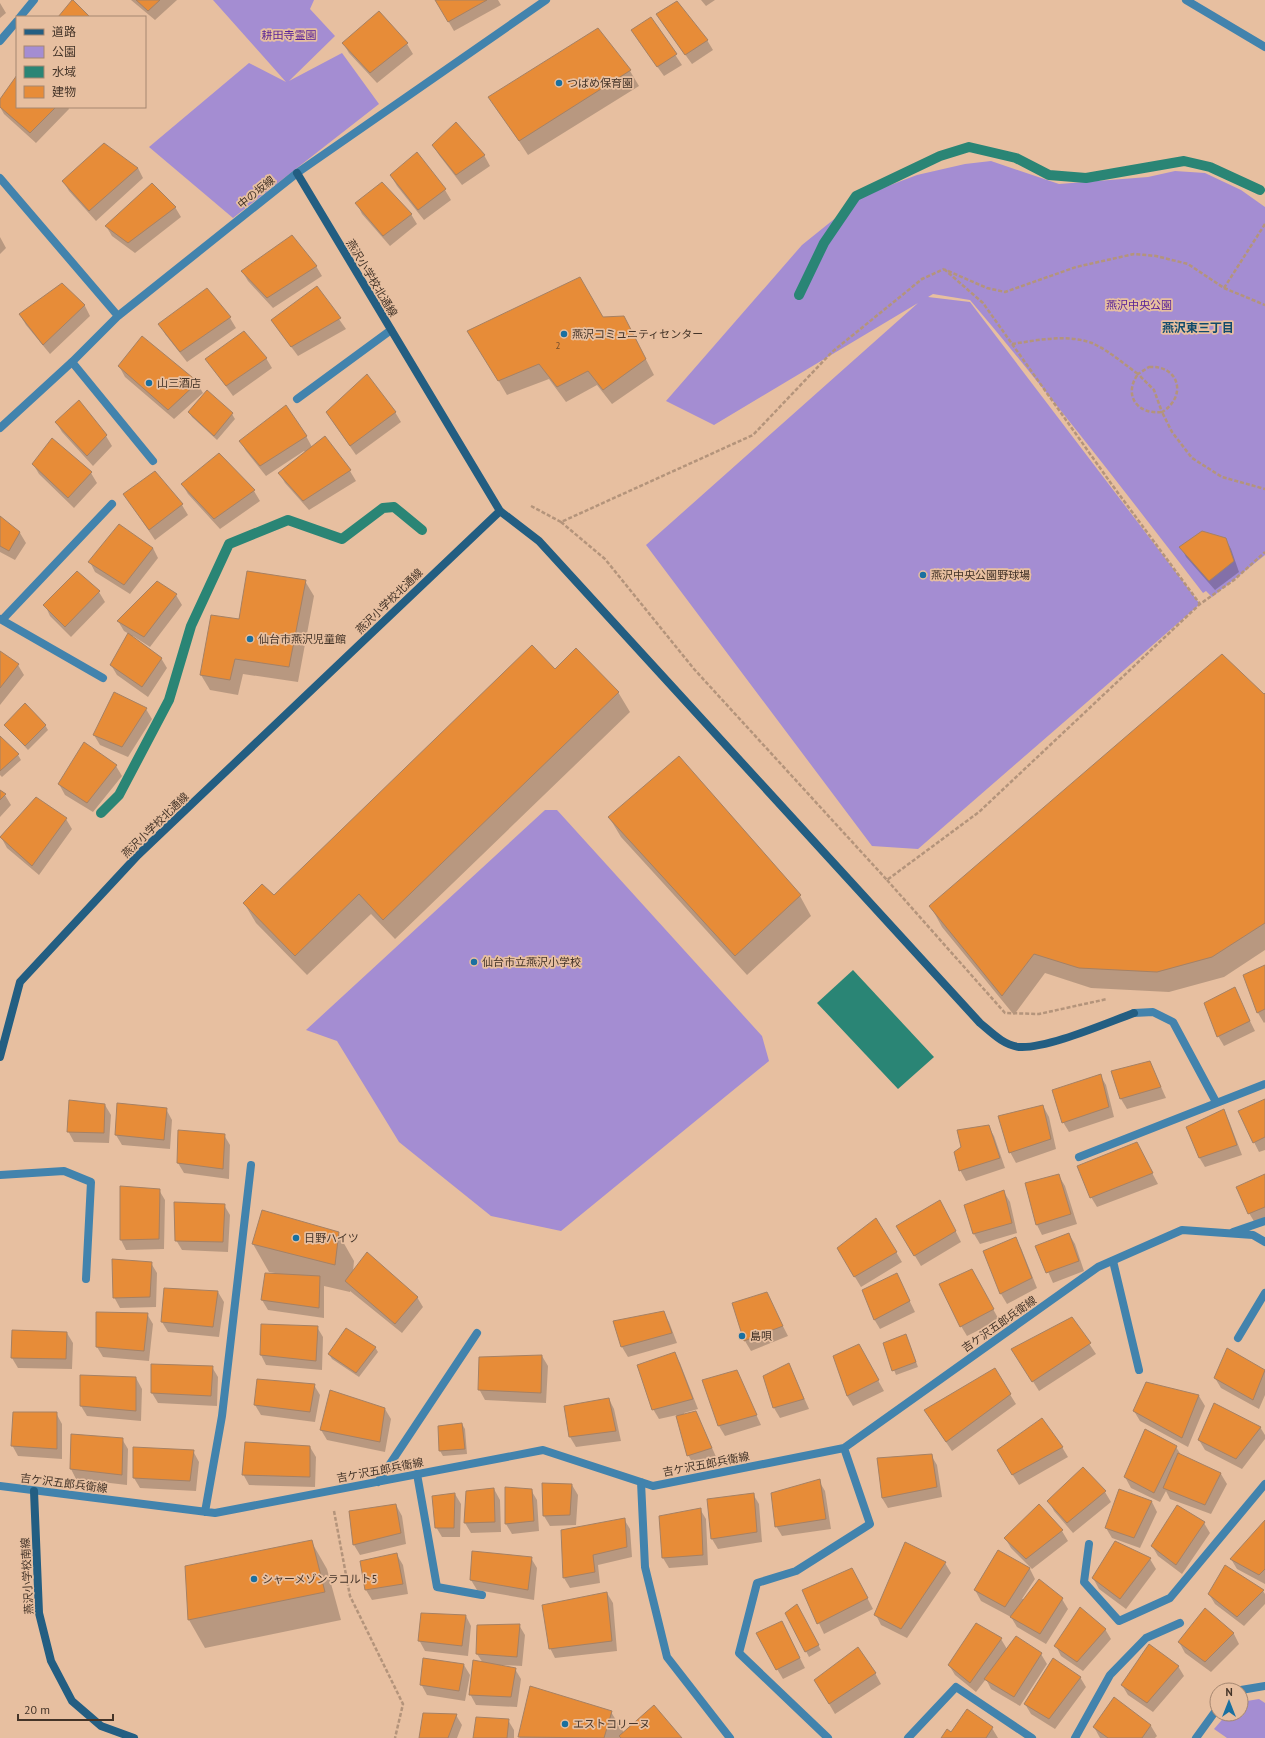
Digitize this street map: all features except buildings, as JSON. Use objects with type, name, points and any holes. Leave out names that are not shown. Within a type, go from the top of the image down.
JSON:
[{"type":"street","points":[[21,16],[34,0]]},
{"type":"street","name":"中の坂線","points":[[0,428],[72,362],[118,316],[297,173],[546,0]]},
{"type":"street","points":[[1186,0],[1265,47]]},
{"type":"street","points":[[0,41],[16,22]]},
{"type":"street","name":"燕沢小学校北通線","points":[[0,1057],[20,982],[25,976],[138,855],[500,511],[297,173]]},
{"type":"street","points":[[0,178],[118,316]]},
{"type":"street","points":[[297,399],[391,330]]},
{"type":"street","points":[[72,362],[153,461]]},
{"type":"street","points":[[103,678],[1,620],[112,504]]},
{"type":"street","points":[[500,511],[540,541],[980,1023],[1002,1041],[1018,1047],[1036,1046],[1134,1013],[1153,1012],[1173,1022],[1216,1102]]},
{"type":"street","points":[[1079,1157],[1265,1084]]},
{"type":"street","points":[[205,1512],[222,1416],[251,1165]]},
{"type":"street","points":[[0,1175],[64,1171],[91,1182],[86,1279]]},
{"type":"street","points":[[1230,1233],[1265,1220]]},
{"type":"street","name":"吉ケ沢五郎兵衛線","points":[[0,1486],[214,1513],[543,1450],[653,1486],[844,1448],[1098,1268],[1182,1230],[1253,1235],[1265,1242]]},
{"type":"street","points":[[1113,1261],[1139,1370]]},
{"type":"street","points":[[1238,1338],[1265,1293]]},
{"type":"street","points":[[378,1482],[477,1333]]},
{"type":"street","points":[[828,1738],[739,1653],[756,1582],[796,1571],[870,1524],[844,1448]]},
{"type":"street","points":[[417,1474],[437,1587],[482,1595]]},
{"type":"street","points":[[641,1482],[645,1567],[667,1657],[730,1738]]},
{"type":"street","points":[[1089,1544],[1084,1582],[1119,1621],[1170,1598],[1265,1484]]},
{"type":"street","name":"燕沢小学校南線","points":[[34,1491],[39,1613],[51,1661],[72,1701],[101,1726],[134,1738]]},
{"type":"street","points":[[1075,1738],[1110,1674],[1146,1638],[1180,1623]]},
{"type":"street","points":[[1249,1689],[1265,1686]]},
{"type":"street","points":[[908,1738],[956,1687],[1032,1738]]},
{"type":"street","points":[[1196,1738],[1209,1720]]},
{"type":"path","points":[[1224,288],[1265,224]]},
{"type":"path","points":[[561,522],[753,435],[832,352],[922,279],[944,269],[987,288],[1005,292],[1076,267],[1134,254],[1156,256],[1188,264],[1224,288],[1265,305]]},
{"type":"path","points":[[944,269],[983,303],[1110,482],[1200,604]]},
{"type":"path","points":[[1012,344],[1066,338],[1092,344],[1138,374],[1154,390],[1162,412],[1172,432],[1192,458],[1222,477],[1265,489]]},
{"type":"path","points":[[1149,367],[1164,369],[1174,378],[1178,392],[1176,398],[1173,403],[1162,412],[1147,412],[1138,406],[1134,401],[1132,388],[1133,381],[1138,374],[1149,367]]},
{"type":"path","points":[[528,505],[561,522],[605,559],[694,669],[887,880],[1005,1013],[1039,1014],[1113,998]]},
{"type":"path","points":[[887,880],[979,812],[1200,604],[1234,580],[1265,552]]},
{"type":"path","points":[[330,1491],[350,1596],[403,1704],[395,1738]]},
{"type":"green space","name":"耕田寺霊園","points":[[213,0],[314,0],[310,9],[335,36],[289,81],[342,53],[379,104],[233,218],[149,147],[249,63],[286,82]]},
{"type":"green space","name":"燕沢中央公園","points":[[991,161],[1059,184],[1148,177],[1175,171],[1205,173],[1241,190],[1265,207],[1265,555],[1212,597],[1206,591],[1203,593],[1030,372],[970,300],[933,294],[928,297],[970,302],[1200,604],[918,849],[872,846],[646,545],[918,303],[714,425],[666,401],[802,245],[864,195],[917,175],[965,164]]},
{"type":"green space","points":[[545,810],[557,810],[762,1036],[769,1061],[561,1231],[491,1216],[399,1142],[337,1041],[306,1030]]},
{"type":"green space","points":[[1259,1699],[1265,1703],[1265,1738],[1227,1738],[1214,1729],[1220,1722],[1249,1722],[1249,1701]]},
{"type":"water","points":[[853,970],[934,1057],[898,1089],[817,1003]]},
{"type":"waterway","points":[[799,295],[824,243],[856,196],[940,156],[969,147],[1016,158],[1049,175],[1086,178],[1184,161],[1210,167],[1260,190]]},
{"type":"waterway","points":[[101,813],[119,795],[169,700],[191,626],[229,544],[288,520],[342,539],[383,508],[394,507],[422,530]]},
{"type":"place","name":"つばめ保育園","points":[[559,83]]},
{"type":"place","name":"燕沢コミュニティセンター","points":[[564,334]]},
{"type":"place","name":"山三酒店","points":[[149,383]]},
{"type":"place","name":"燕沢中央公園野球場","points":[[923,575]]},
{"type":"place","name":"仙台市燕沢児童館","points":[[250,639]]},
{"type":"place","name":"仙台市立燕沢小学校","points":[[474,962]]},
{"type":"place","name":"日野ハイツ","points":[[296,1238]]},
{"type":"place","name":"島唄","points":[[742,1336]]},
{"type":"place","name":"シャーメゾンラコルト5","points":[[254,1579]]},
{"type":"place","name":"エストコリーヌ","points":[[565,1724]]},
{"type":"district","name":"燕沢東三丁目","points":[[1198,327]]}]
